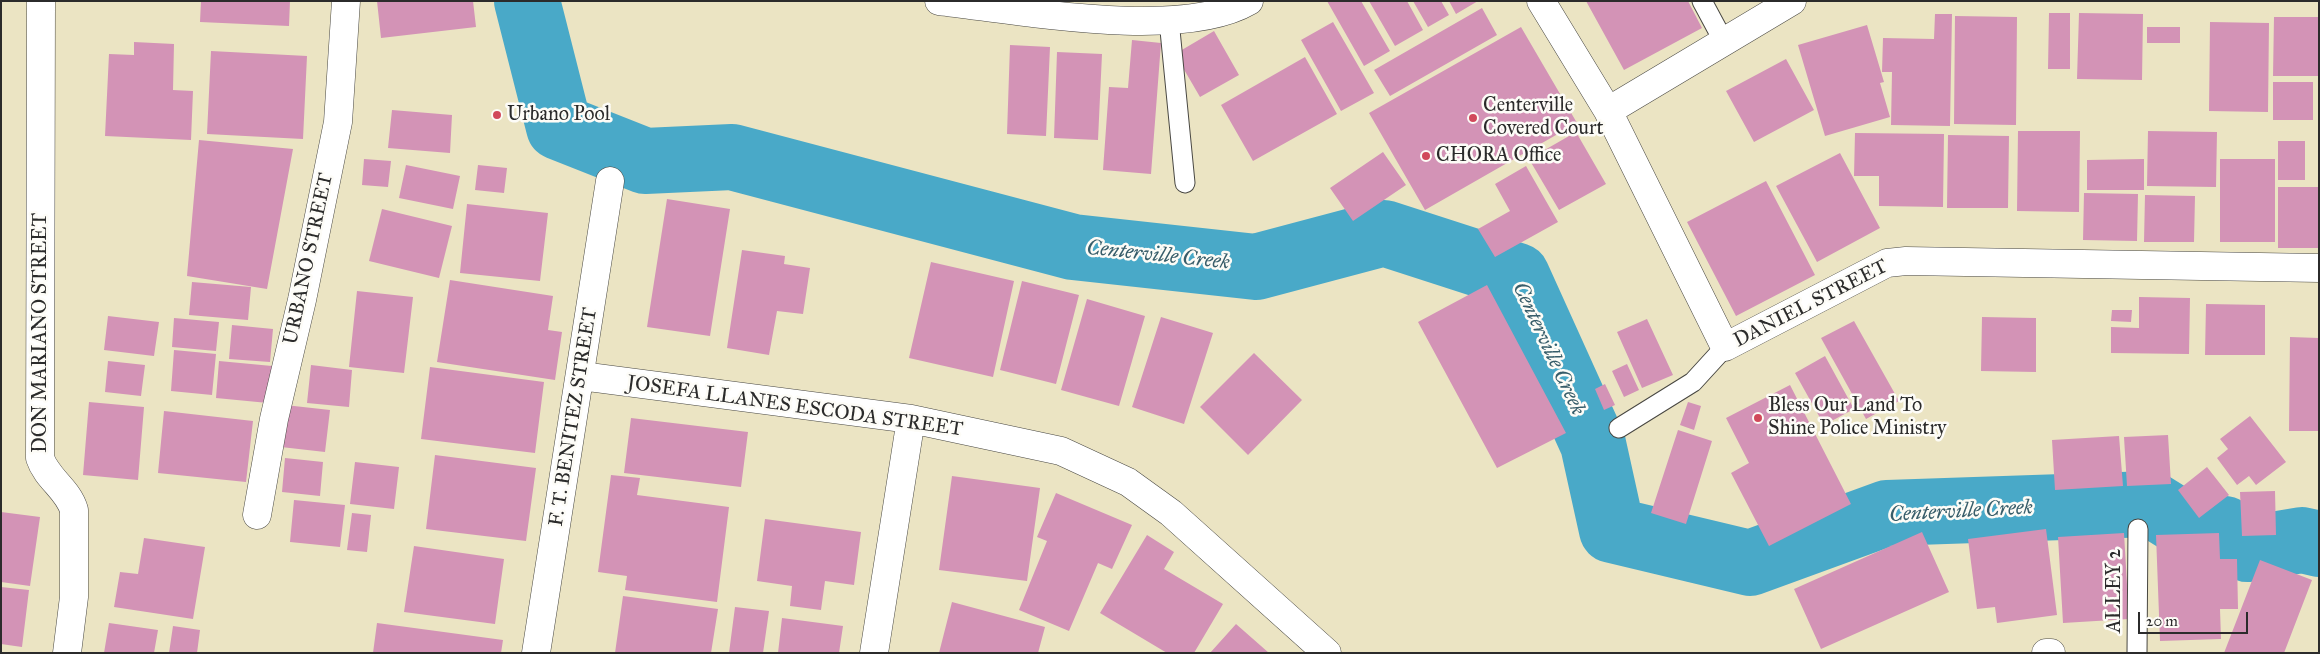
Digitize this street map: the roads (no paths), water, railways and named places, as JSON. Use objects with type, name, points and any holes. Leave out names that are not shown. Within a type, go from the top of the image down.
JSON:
[{"type":"street","name":"DON MARIANO STREET","points":[[41,1],[40,458],[43,468],[71,500],[74,510],[74,597],[67,653]]},
{"type":"street","name":"URBANO STREET","points":[[256,515],[274,419],[302,300],[338,122],[346,1]]},
{"type":"street","points":[[939,1],[1099,10],[1169,20],[1233,11],[1249,1]]},
{"type":"street","name":"DANIEL STREET","points":[[1541,1],[1608,111],[1725,347],[1887,263],[1906,261],[2319,268]]},
{"type":"street","points":[[1608,111],[1792,1]]},
{"type":"street","name":"F. T. BENITEZ STREET","points":[[536,653],[581,376],[610,181]]},
{"type":"street","name":"JOSEFA LLANES ESCODA STREET","points":[[581,376],[911,419],[1061,451],[1128,482],[1171,513],[1327,653]]},
{"type":"street","points":[[874,653],[911,419]]},
{"type":"street","points":[[2046,653],[2051,653]]},
{"type":"lane","points":[[1702,1],[1724,42]]},
{"type":"lane","points":[[1169,20],[1185,183]]},
{"type":"lane","points":[[1619,428],[1693,382],[1725,347]]},
{"type":"lane","name":"ALLEY 2","points":[[2137,653],[2138,529]]},
{"type":"waterway","name":"Centerville Creek","points":[[527,1],[559,127],[645,161],[732,157],[1073,247],[1256,267],[1384,233],[1517,276],[1593,444],[1612,530],[1750,563],[1887,513],[2151,504],[2180,522],[2225,529],[2248,549],[2302,540],[2319,544]]},
{"type":"place","name":"Urbano Pool","points":[[497,115]]},
{"type":"place","name":"Centerville Covered Court","points":[[1473,118]]},
{"type":"place","name":"CHORA Office","points":[[1426,156]]},
{"type":"place","name":"Bless Our Land To Shine Police Ministry","points":[[1758,418]]}]
